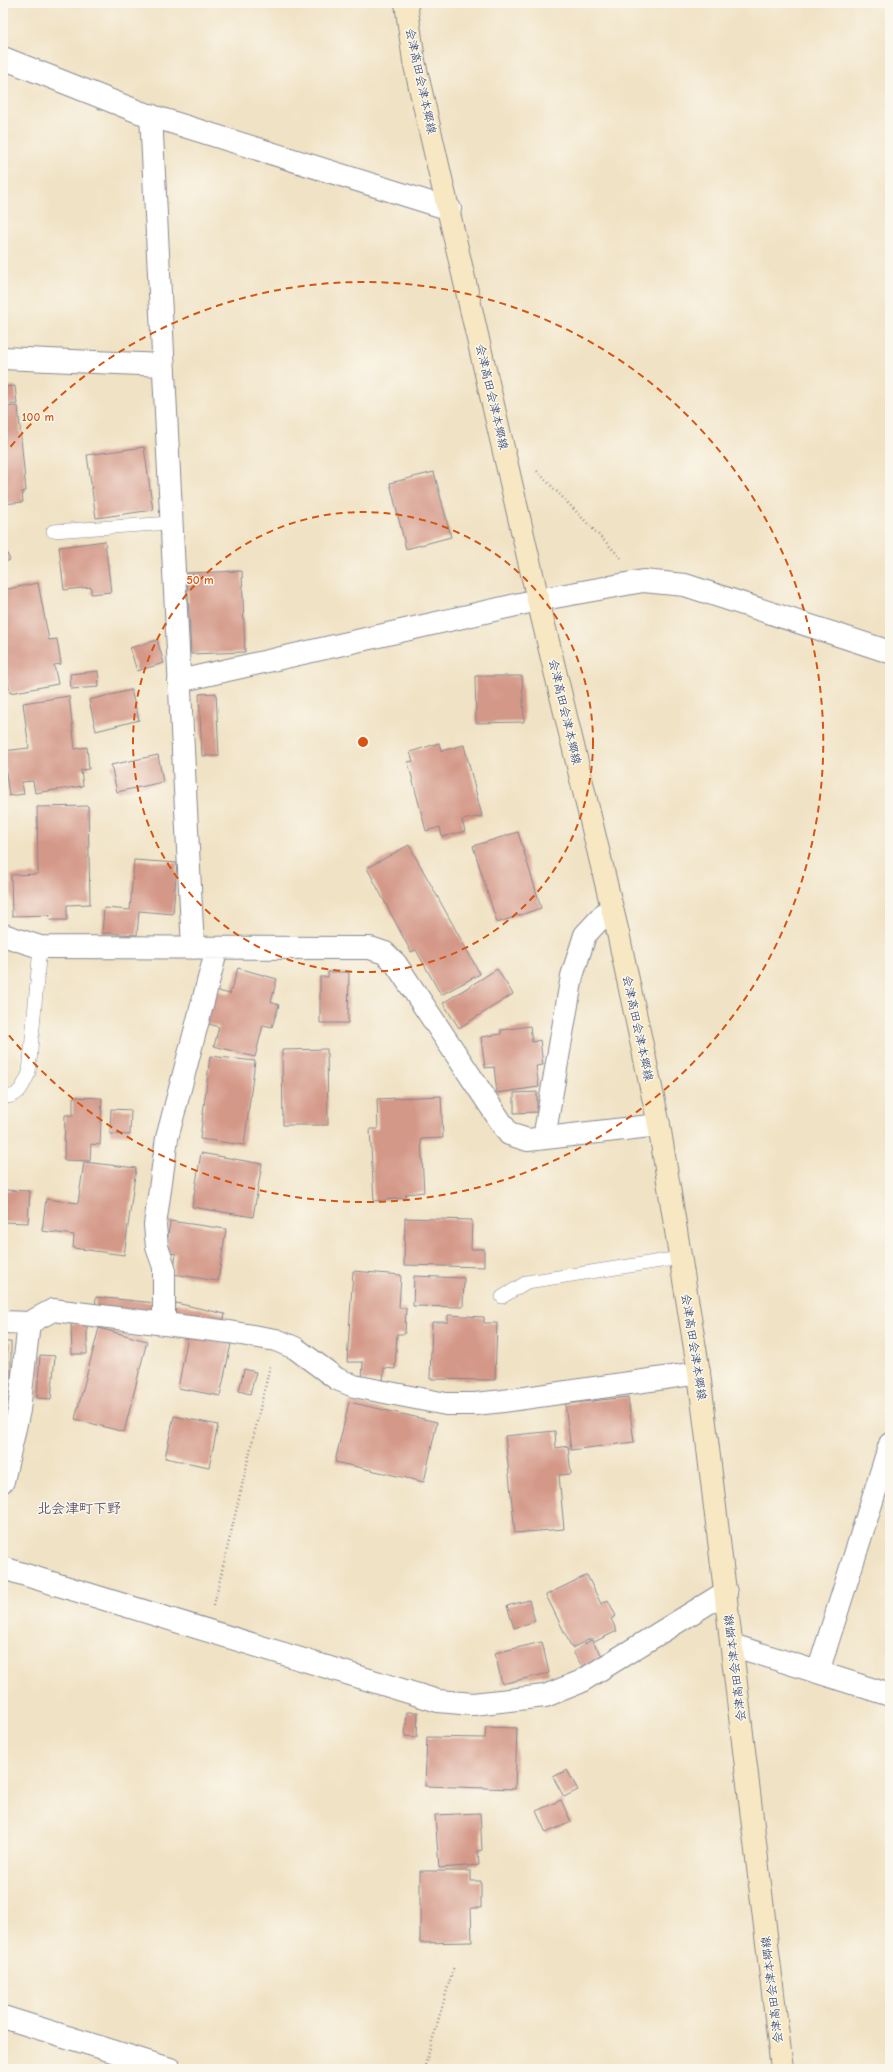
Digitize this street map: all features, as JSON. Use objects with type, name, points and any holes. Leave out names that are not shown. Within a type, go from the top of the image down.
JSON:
[{"type":"main road","name":"会津高田会津本郷線","points":[[406,3],[414,60],[450,210],[538,600],[611,907],[659,1125],[699,1373],[782,2069]]},
{"type":"street","points":[[3,58],[151,115],[450,210]]},
{"type":"street","points":[[151,115],[193,948]]},
{"type":"street","points":[[3,358],[163,365]]},
{"type":"street","points":[[179,681],[538,600],[643,581],[685,585],[890,652]]},
{"type":"street","points":[[544,1138],[572,976],[585,935],[611,907]]},
{"type":"street","points":[[3,935],[40,947],[370,948],[385,953],[396,964],[509,1134],[528,1140],[659,1125]]},
{"type":"street","points":[[164,1323],[164,1267],[157,1247],[155,1225],[167,1138],[217,948]]},
{"type":"street","points":[[3,1322],[29,1323],[53,1310],[164,1323],[276,1340],[295,1348],[337,1378],[354,1386],[446,1404],[476,1404],[503,1401],[699,1373]]},
{"type":"street","points":[[3,1481],[19,1410],[29,1323]]},
{"type":"street","points":[[818,1672],[890,1444]]},
{"type":"street","points":[[3,1568],[438,1701],[473,1704],[546,1696],[580,1682],[726,1592]]},
{"type":"street","points":[[732,1645],[890,1695]]},
{"type":"street","points":[[3,2017],[170,2069]]},
{"type":"lane","points":[[53,531],[171,523]]},
{"type":"lane","points":[[3,1098],[8,1098],[21,1092],[29,1073],[40,947]]},
{"type":"lane","points":[[502,1297],[527,1282],[680,1258]]},
{"type":"path","points":[[534,467],[643,581]]},
{"type":"path","points":[[208,1630],[276,1340]]},
{"type":"path","points":[[424,2069],[454,1966]]},
{"type":"building","points":[[15,386],[17,404],[3,405],[3,387]]},
{"type":"building","points":[[18,406],[26,491],[22,492],[23,502],[3,504],[3,407]]},
{"type":"building","points":[[144,447],[153,510],[96,518],[87,455]]},
{"type":"building","points":[[434,472],[451,537],[406,549],[390,483]]},
{"type":"building","points":[[105,541],[111,592],[91,594],[91,587],[64,590],[59,547]]},
{"type":"building","points":[[3,545],[10,560],[3,563]]},
{"type":"building","points":[[242,571],[245,652],[191,654],[187,573]]},
{"type":"building","points":[[38,583],[49,640],[57,639],[61,664],[54,665],[58,684],[10,693],[3,656],[3,590]]},
{"type":"building","points":[[157,640],[164,663],[137,671],[130,648]]},
{"type":"building","points":[[98,671],[99,687],[71,689],[70,674]]},
{"type":"building","points":[[475,676],[522,676],[524,722],[476,723]]},
{"type":"building","points":[[131,690],[139,720],[96,731],[89,700]]},
{"type":"building","points":[[216,693],[219,756],[202,756],[199,694]]},
{"type":"building","points":[[69,696],[75,749],[87,747],[89,769],[81,770],[83,786],[35,793],[33,781],[22,782],[24,794],[9,796],[3,751],[29,748],[23,703]]},
{"type":"building","points":[[439,743],[441,751],[464,745],[482,816],[462,820],[465,831],[442,837],[440,827],[426,831],[408,762],[413,761],[410,752]]},
{"type":"building","points":[[158,755],[163,782],[117,792],[111,765]]},
{"type":"building","points":[[88,806],[90,904],[67,905],[67,920],[49,920],[50,915],[12,916],[11,875],[38,874],[37,807]]},
{"type":"building","points":[[518,832],[541,908],[497,923],[473,846]]},
{"type":"building","points":[[409,845],[480,974],[441,995],[416,950],[411,952],[367,868]]},
{"type":"building","points":[[134,860],[177,863],[173,914],[139,911],[137,935],[102,933],[104,908],[130,910]]},
{"type":"building","points":[[238,968],[277,979],[271,1002],[279,1005],[272,1027],[263,1025],[255,1057],[214,1046],[219,1027],[205,1023],[214,990],[230,994]]},
{"type":"building","points":[[497,969],[513,994],[459,1028],[443,1003]]},
{"type":"building","points":[[328,972],[349,972],[348,1023],[320,1023],[320,977],[328,977]]},
{"type":"building","points":[[530,1026],[532,1042],[540,1040],[543,1065],[536,1066],[539,1087],[497,1093],[494,1067],[485,1068],[481,1037],[501,1034],[501,1030]]},
{"type":"building","points":[[327,1049],[328,1125],[283,1125],[282,1050]]},
{"type":"building","points":[[210,1056],[255,1061],[244,1145],[200,1139]]},
{"type":"building","points":[[537,1092],[537,1112],[514,1113],[514,1093]]},
{"type":"building","points":[[441,1096],[443,1138],[421,1139],[424,1192],[406,1194],[406,1198],[374,1201],[370,1129],[378,1129],[377,1099]]},
{"type":"building","points":[[73,1097],[102,1098],[100,1145],[91,1144],[90,1161],[64,1160],[65,1115],[73,1115]]},
{"type":"building","points":[[111,1109],[131,1110],[130,1135],[110,1134]]},
{"type":"building","points":[[201,1153],[262,1164],[253,1217],[192,1207]]},
{"type":"building","points":[[84,1162],[136,1168],[124,1255],[73,1248],[74,1235],[42,1231],[46,1199],[78,1203]]},
{"type":"building","points":[[3,1190],[30,1191],[28,1223],[3,1222]]},
{"type":"building","points":[[405,1218],[472,1220],[471,1249],[484,1249],[484,1267],[404,1265]]},
{"type":"building","points":[[170,1221],[226,1229],[218,1281],[173,1274],[176,1254],[166,1252]]},
{"type":"building","points":[[353,1271],[401,1275],[399,1308],[406,1308],[405,1334],[397,1334],[395,1369],[384,1368],[383,1381],[362,1380],[363,1362],[347,1362]]},
{"type":"building","points":[[414,1276],[464,1278],[463,1307],[413,1306]]},
{"type":"building","points":[[96,1297],[156,1303],[155,1314],[95,1308]]},
{"type":"building","points":[[176,1303],[225,1314],[222,1326],[173,1315]]},
{"type":"building","points":[[448,1315],[484,1317],[484,1323],[497,1323],[495,1380],[430,1379],[432,1322],[448,1322]]},
{"type":"building","points":[[71,1324],[87,1324],[87,1354],[72,1354]]},
{"type":"building","points":[[99,1328],[147,1341],[124,1432],[75,1419]]},
{"type":"building","points":[[188,1336],[231,1344],[220,1396],[178,1388]]},
{"type":"building","points":[[3,1342],[11,1342],[11,1380],[3,1379]]},
{"type":"building","points":[[40,1355],[55,1356],[51,1399],[37,1398]]},
{"type":"building","points":[[244,1369],[256,1372],[250,1394],[239,1391]]},
{"type":"building","points":[[628,1397],[634,1442],[571,1450],[565,1404]]},
{"type":"building","points":[[349,1402],[437,1422],[424,1482],[335,1462]]},
{"type":"building","points":[[174,1416],[218,1425],[209,1467],[165,1458]]},
{"type":"building","points":[[555,1431],[556,1448],[568,1446],[571,1474],[559,1475],[564,1529],[515,1533],[505,1436]]},
{"type":"building","points":[[587,1575],[601,1604],[608,1600],[616,1616],[611,1619],[617,1631],[594,1642],[592,1638],[572,1648],[546,1595]]},
{"type":"building","points":[[529,1600],[535,1621],[514,1628],[507,1606]]},
{"type":"building","points":[[591,1640],[603,1657],[584,1669],[573,1652]]},
{"type":"building","points":[[542,1642],[549,1673],[502,1684],[495,1653]]},
{"type":"building","points":[[407,1712],[418,1712],[417,1737],[405,1736]]},
{"type":"building","points":[[486,1727],[517,1728],[515,1789],[425,1786],[427,1737],[485,1738]]},
{"type":"building","points":[[567,1770],[578,1790],[564,1797],[553,1777]]},
{"type":"building","points":[[561,1800],[571,1822],[546,1833],[536,1811]]},
{"type":"building","points":[[480,1813],[482,1850],[478,1851],[479,1865],[439,1868],[435,1815]]},
{"type":"building","points":[[420,1871],[471,1871],[471,1881],[481,1881],[481,1908],[471,1908],[472,1942],[420,1943]]},
{"type":"district","name":"北会津町下野","points":[[79,1508]]}]
